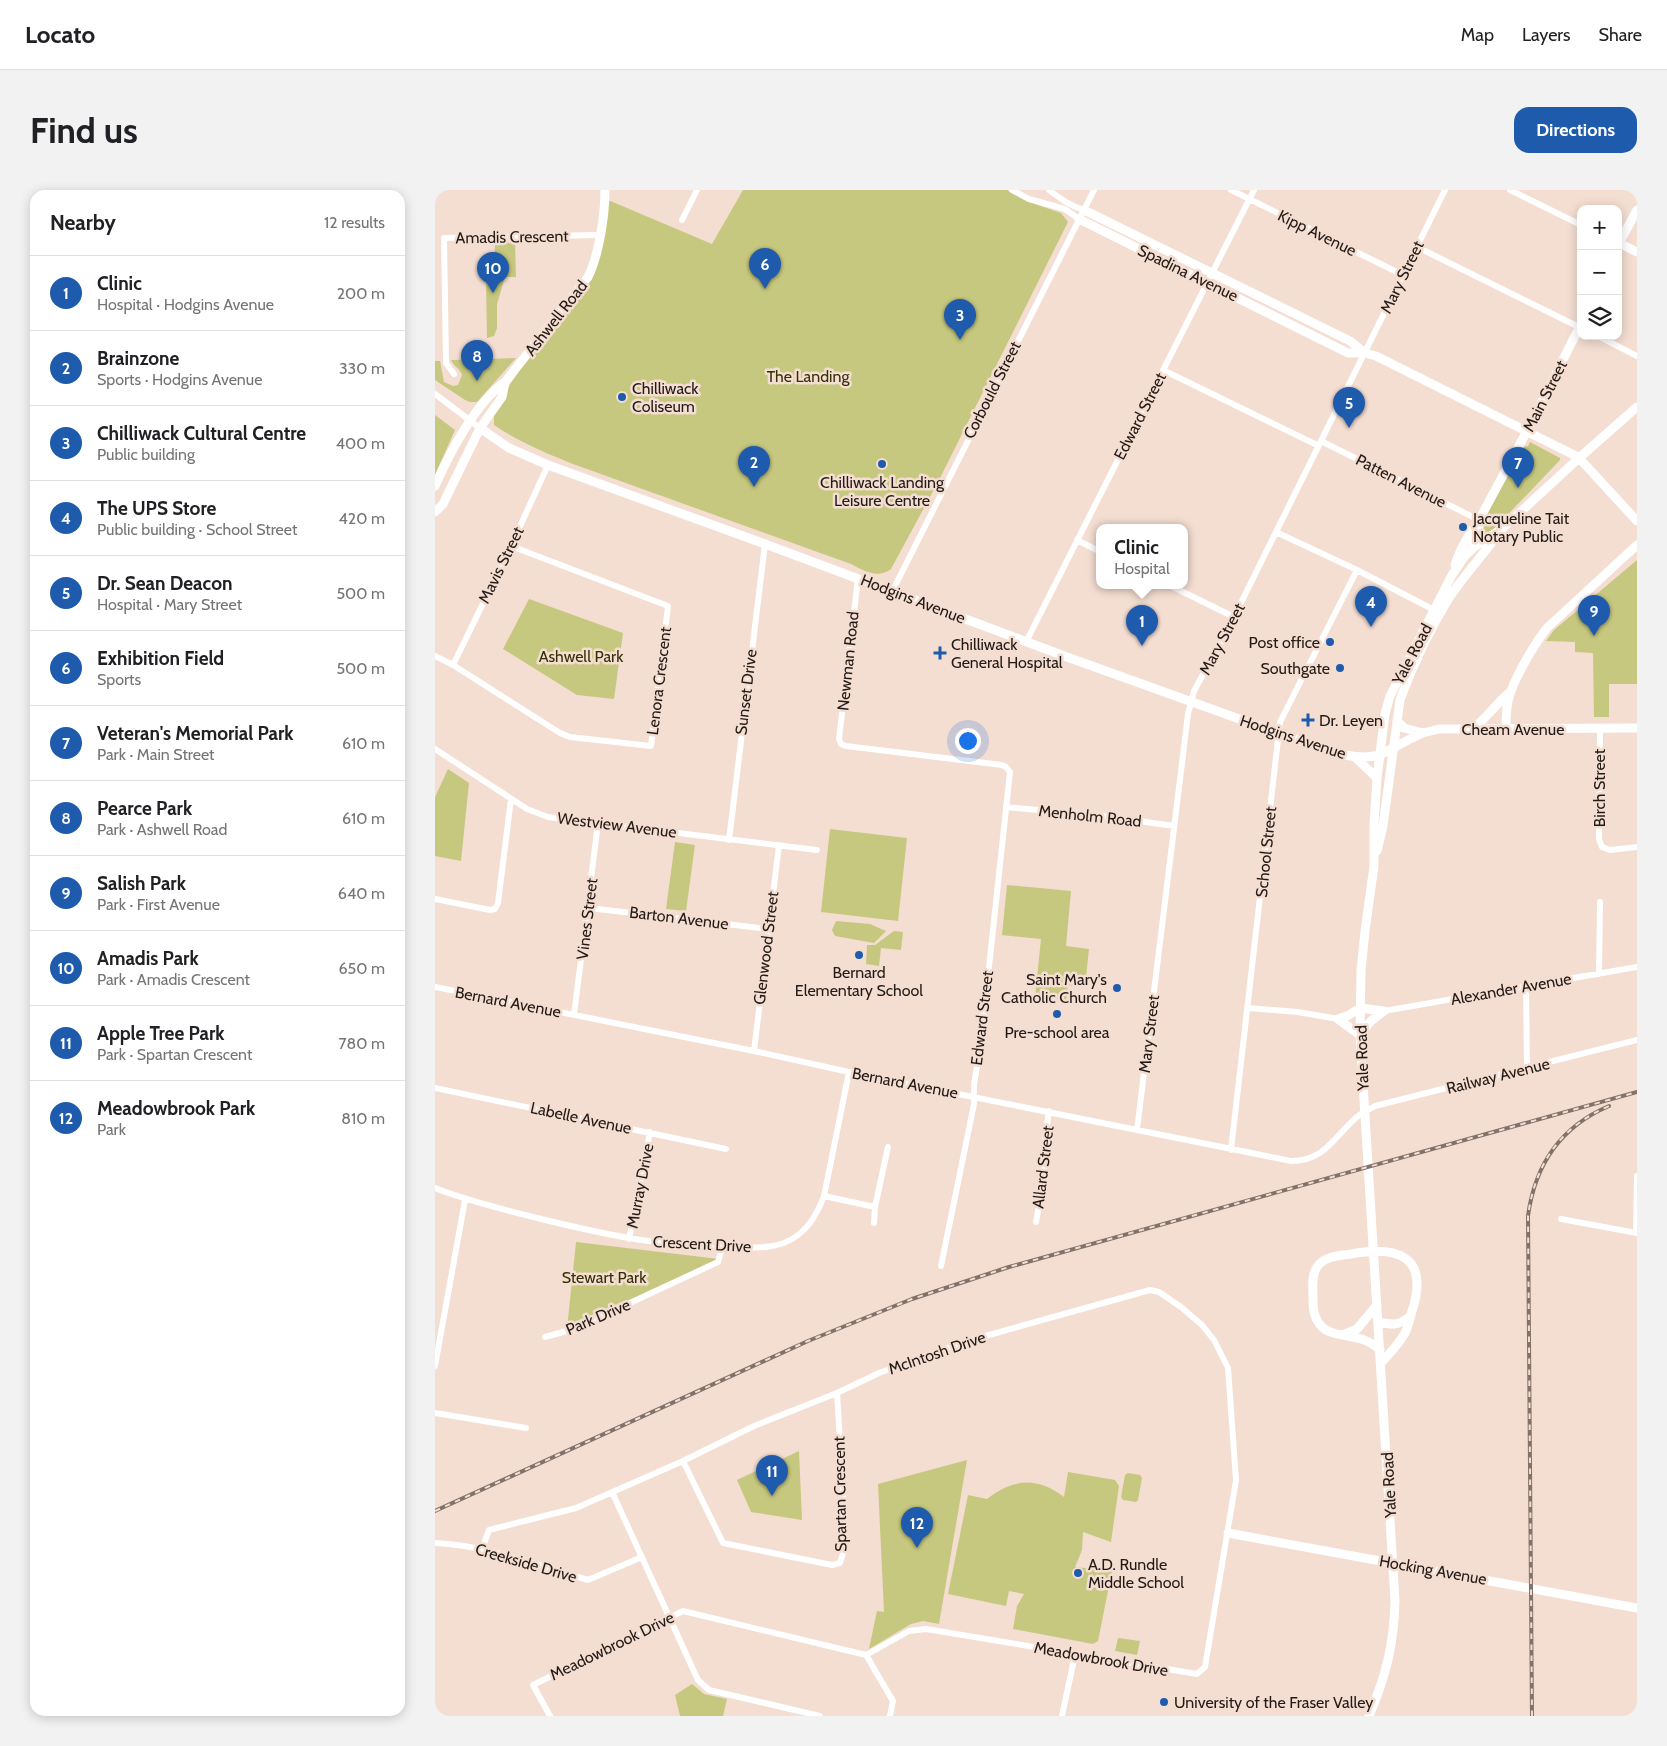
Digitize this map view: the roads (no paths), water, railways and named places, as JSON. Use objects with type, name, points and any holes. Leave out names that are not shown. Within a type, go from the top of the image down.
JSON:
[{"type":"street","name":"Ashwell Road","points":[[435,486],[445,463],[471,421],[494,390],[505,382],[588,277],[595,261],[605,190]]},
{"type":"street","points":[[683,220],[697,190]]},
{"type":"street","name":"Spadina Avenue","points":[[1012,190],[1065,210],[1079,219],[1347,353],[1365,353],[1376,356],[1579,458],[1637,521]]},
{"type":"street","name":"Spadina Avenue","points":[[1049,190],[1074,207],[1084,210],[1350,341],[1365,353]]},
{"type":"street","name":"Corbould Street","points":[[892,592],[1048,278],[1094,190]]},
{"type":"street","name":"Kipp Avenue","points":[[1231,190],[1403,275]]},
{"type":"street","name":"Edward Street","points":[[1026,642],[1254,190]]},
{"type":"street","name":"Mary Street","points":[[1137,1130],[1174,826],[1194,690],[1234,617],[1445,190]]},
{"type":"street","points":[[1510,190],[1577,223]]},
{"type":"street","points":[[1622,238],[1637,210]]},
{"type":"street","name":"Amadis Crescent","points":[[455,374],[446,363],[444,238],[599,235]]},
{"type":"street","points":[[1622,245],[1637,252]]},
{"type":"street","points":[[1417,247],[1577,325]]},
{"type":"street","name":"Main Street","points":[[1452,575],[1459,553],[1527,431],[1577,332]]},
{"type":"street","points":[[1606,340],[1637,356]]},
{"type":"street","name":"Patten Avenue","points":[[1163,370],[1479,520]]},
{"type":"street","name":"Ashwell Road","points":[[435,512],[443,504],[480,428],[502,397],[505,382]]},
{"type":"street","points":[[435,394],[480,428]]},
{"type":"street","name":"Yale Road","points":[[1369,1716],[1383,1681],[1391,1650],[1395,1601],[1381,1349],[1362,1070],[1360,1008],[1365,931],[1374,866],[1383,826],[1400,700],[1452,575],[1464,557],[1473,548],[1503,528],[1637,408]]},
{"type":"street","name":"Hodgins Avenue","points":[[480,428],[509,448],[548,465],[1278,734],[1325,750],[1355,757],[1381,755]]},
{"type":"street","name":"Mavis Street","points":[[453,665],[548,465]]},
{"type":"street","name":"Main Street","points":[[1449,598],[1479,533],[1479,520]]},
{"type":"street","name":"Yale Road","points":[[1374,866],[1377,778],[1385,714],[1390,696],[1438,612],[1503,528]]},
{"type":"street","points":[[1276,532],[1357,570],[1438,612]]},
{"type":"street","points":[[1077,540],[1096,549]]},
{"type":"street","name":"Sunset Drive","points":[[729,840],[765,544]]},
{"type":"street","name":"Lenora Crescent","points":[[435,656],[453,665],[560,734],[570,737],[651,746],[669,606],[511,546]]},
{"type":"street","points":[[1505,729],[1511,690],[1535,645],[1547,628],[1637,546]]},
{"type":"street","name":"School Street","points":[[1231,1150],[1280,722],[1357,570]]},
{"type":"street","name":"Newman Road","points":[[858,578],[839,738],[841,744],[977,762],[1002,766],[1008,769]]},
{"type":"street","points":[[1177,589],[1234,617]]},
{"type":"street","points":[[1473,729],[1492,711],[1496,703],[1511,690]]},
{"type":"street","points":[[1397,721],[1404,728],[1423,733]]},
{"type":"street","name":"Birch Street","points":[[1600,728],[1599,839],[1602,847],[1610,850],[1637,848]]},
{"type":"street","name":"Cheam Avenue","points":[[1381,755],[1423,733],[1439,730],[1637,728]]},
{"type":"street","name":"Westview Avenue","points":[[435,749],[527,809],[549,816],[817,850]]},
{"type":"street","points":[[1355,757],[1377,778]]},
{"type":"street","name":"Edward Street","points":[[941,1266],[974,1104],[974,1085],[981,1041],[1010,774],[1008,769]]},
{"type":"street","points":[[435,898],[490,910],[495,909],[498,903],[511,799]]},
{"type":"street","name":"Menholm Road","points":[[1006,807],[1103,816],[1174,826]]},
{"type":"street","name":"Vines Street","points":[[574,1015],[589,908],[598,823]]},
{"type":"street","name":"Glenwood Street","points":[[754,1051],[779,845]]},
{"type":"street","points":[[1599,974],[1600,902]]},
{"type":"street","name":"Barton Avenue","points":[[589,908],[769,929]]},
{"type":"street","name":"Alexander Avenue","points":[[1384,1012],[1637,967]]},
{"type":"street","name":"Bernard Avenue","points":[[435,987],[1291,1161],[1305,1160],[1321,1154],[1359,1115]]},
{"type":"street","points":[[1526,987],[1527,1069]]},
{"type":"street","points":[[1248,1008],[1298,1012],[1338,1019],[1360,1035],[1371,1021],[1384,1012]]},
{"type":"street","points":[[1338,1019],[1360,1008],[1384,1012]]},
{"type":"street","name":"Railway Avenue","points":[[1359,1115],[1375,1106],[1637,1040]]},
{"type":"street","name":"Crescent Drive","points":[[435,1188],[465,1200],[590,1232],[629,1239],[722,1248],[776,1246],[793,1238],[807,1227],[819,1210],[824,1196],[849,1072]]},
{"type":"street","name":"Labelle Avenue","points":[[435,1088],[726,1149]]},
{"type":"street","name":"Allard Street","points":[[1036,1222],[1044,1177],[1043,1154],[1049,1111]]},
{"type":"street","name":"Murray Drive","points":[[629,1239],[650,1132]]},
{"type":"street","points":[[874,1224],[875,1207],[888,1147]]},
{"type":"street","points":[[1561,1219],[1637,1233],[1637,1176]]},
{"type":"street","points":[[824,1196],[875,1207]]},
{"type":"street","points":[[435,1366],[462,1208],[465,1200]]},
{"type":"street","name":"Park Drive","points":[[545,1336],[574,1329],[718,1262],[722,1248]]},
{"type":"street","points":[[1381,1349],[1366,1340],[1345,1334],[1335,1334],[1321,1326],[1314,1313],[1312,1280],[1316,1268],[1324,1259],[1378,1251],[1395,1252],[1405,1258],[1414,1268],[1418,1280],[1417,1292],[1405,1334],[1381,1363]]},
{"type":"street","name":"McIntosh Drive","points":[[482,1549],[489,1530],[576,1508],[683,1461],[754,1426],[837,1393],[879,1373],[964,1342],[1151,1290],[1159,1292],[1181,1307],[1202,1325],[1214,1340],[1229,1368],[1237,1480],[1228,1533]]},
{"type":"street","points":[[1345,1334],[1357,1329],[1377,1305]]},
{"type":"street","points":[[1379,1322],[1393,1325],[1402,1323],[1410,1316]]},
{"type":"street","name":"Spartan Crescent","points":[[683,1461],[723,1544],[832,1566],[840,1563],[843,1553],[843,1490],[837,1393]]},
{"type":"street","points":[[435,1413],[526,1428]]},
{"type":"street","points":[[612,1492],[698,1680],[709,1690],[820,1716]]},
{"type":"street","name":"Hocking Avenue","points":[[1228,1533],[1393,1564],[1537,1588],[1637,1608]]},
{"type":"street","name":"Meadowbrook Drive","points":[[550,1716],[533,1685],[683,1611],[866,1655],[909,1631],[926,1629],[1197,1674],[1205,1667],[1228,1533]]},
{"type":"street","name":"Creekside Drive","points":[[435,1543],[482,1549],[588,1580],[641,1557]]},
{"type":"street","points":[[866,1655],[893,1701],[890,1716]]},
{"type":"street","points":[[1062,1716],[1075,1655]]},
{"type":"railway","points":[[435,1511],[808,1341],[912,1299],[1009,1267],[1637,1092]]},
{"type":"railway","points":[[1532,1716],[1528,1216],[1531,1197],[1537,1180],[1553,1149],[1577,1125],[1609,1106]]},
{"type":"place","name":"Exhibition Field","points":[[765,289]]},
{"type":"place","name":"Amadis Park","points":[[493,293]]},
{"type":"place","name":"Chilliwack Cultural Centre","points":[[960,340]]},
{"type":"place","name":"Pearce Park","points":[[477,381]]},
{"type":"place","name":"Chilliwack Coliseum","points":[[622,397]]},
{"type":"place","name":"Dr. Sean Deacon","points":[[1349,428]]},
{"type":"place","name":"Chilliwack Landing Leisure Centre","points":[[882,464]]},
{"type":"place","name":"Brainzone","points":[[754,487]]},
{"type":"place","name":"Veteran's Memorial Park","points":[[1518,488]]},
{"type":"place","name":"Jacqueline Tait Notary Public","points":[[1463,527]]},
{"type":"place","name":"The UPS Store","points":[[1371,627]]},
{"type":"place","name":"Salish Park","points":[[1594,636]]},
{"type":"place","name":"Post office","points":[[1330,642]]},
{"type":"place","name":"Clinic","points":[[1142,646]]},
{"type":"place","name":"Chilliwack General Hospital","points":[[940,653]]},
{"type":"place","name":"Southgate","points":[[1340,668]]},
{"type":"place","name":"Dr. Leyen","points":[[1308,720]]},
{"type":"place","name":"Bernard Elementary School","points":[[859,955]]},
{"type":"place","name":"Saint Mary's Catholic Church","points":[[1117,988]]},
{"type":"place","name":"Pre-school area","points":[[1057,1014]]},
{"type":"place","name":"Apple Tree Park","points":[[772,1496]]},
{"type":"place","name":"Meadowbrook Park","points":[[917,1548]]},
{"type":"place","name":"A.D. Rundle Middle School","points":[[1078,1573]]},
{"type":"place","name":"University of the Fraser Valley","points":[[1164,1702]]},
{"type":"park label","name":"The Landing","points":[[808,376]]},
{"type":"park label","name":"Ashwell Park","points":[[581,656]]},
{"type":"park label","name":"Stewart Park","points":[[604,1277]]}]
